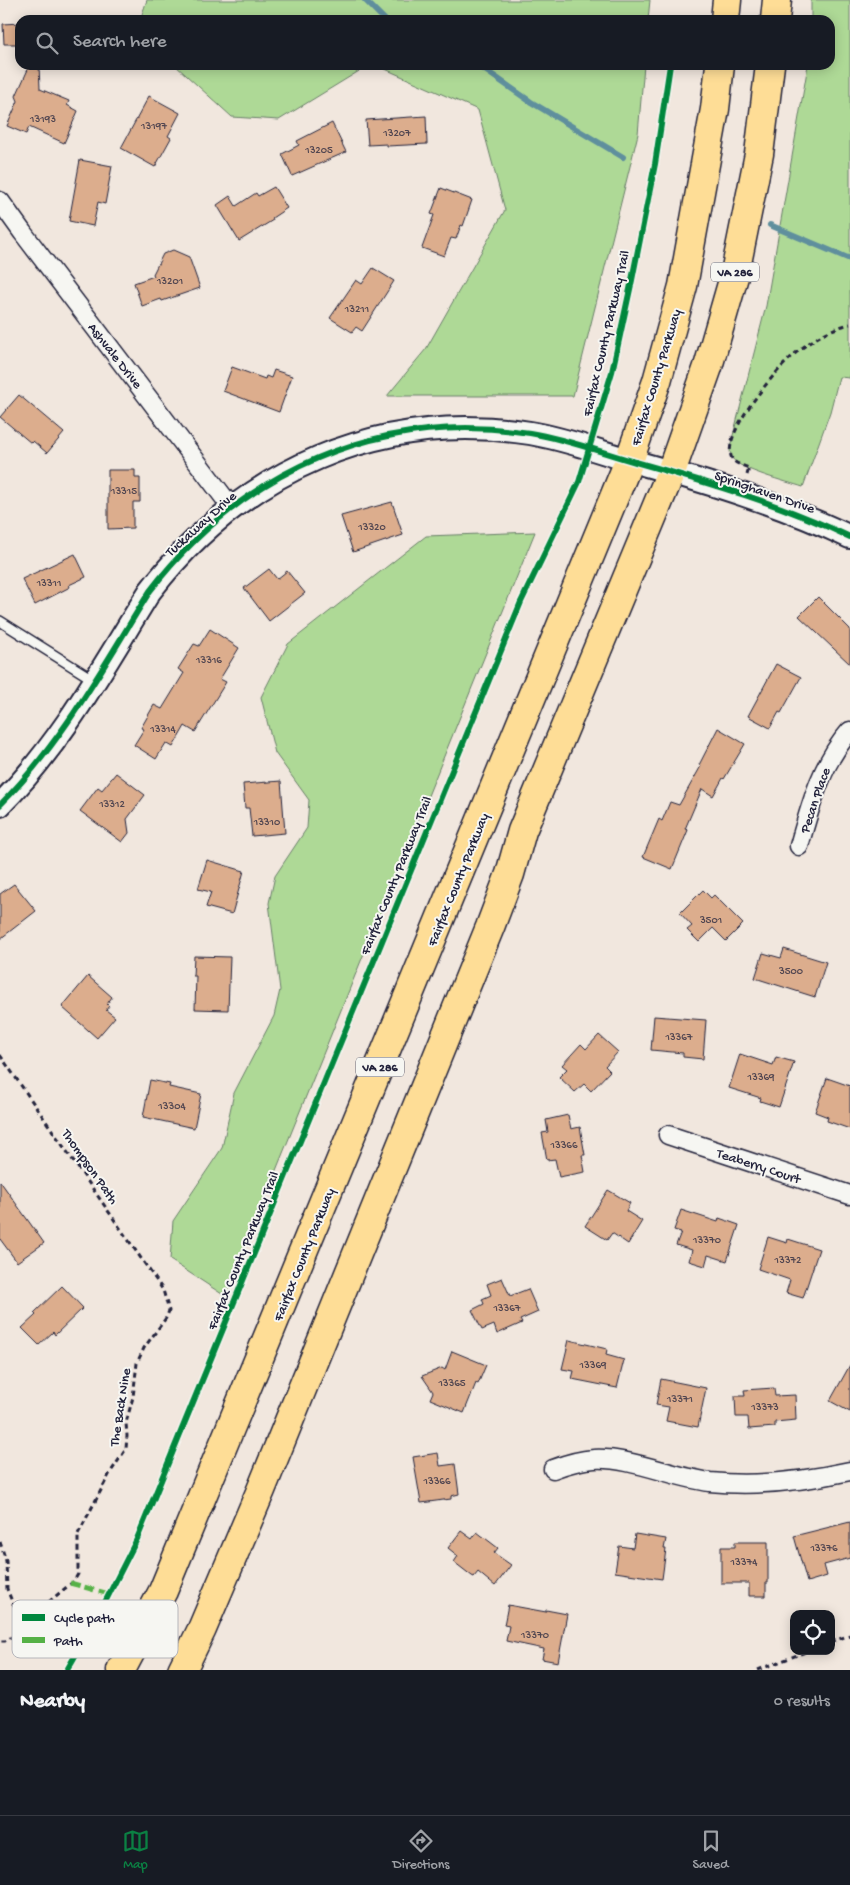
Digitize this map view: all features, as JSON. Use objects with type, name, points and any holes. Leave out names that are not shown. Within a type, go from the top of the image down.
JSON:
[{"type":"highway","points":[[726,15],[727,0]]},
{"type":"highway","points":[[776,15],[777,0]]},
{"type":"highway","name":"Fairfax County Parkway","points":[[158,1600],[629,461],[657,381],[683,286],[715,109],[719,70]]},
{"type":"highway","name":"VA 286","points":[[182,1670],[202,1629],[287,1426],[490,927],[510,874],[522,831],[671,472],[708,367],[735,273],[758,154],[769,70]]},
{"type":"highway","name":"Fairfax County Parkway","points":[[121,1670],[127,1658]]},
{"type":"street","name":"Ashvale Drive","points":[[0,201],[23,234],[232,508]]},
{"type":"street","name":"Tuckaway Drive","points":[[0,805],[26,779],[52,746],[150,591],[166,570],[192,543],[232,508],[254,491],[283,474],[350,446],[396,434],[444,429],[491,429],[531,433],[671,472]]},
{"type":"street","name":"Springhaven Drive","points":[[671,472],[813,520],[850,537]]},
{"type":"street","name":"Pecan Place","points":[[799,846],[822,774],[832,754],[850,731]]},
{"type":"street","name":"Teaberry Court","points":[[668,1135],[850,1195]]},
{"type":"street","points":[[553,1469],[570,1463],[594,1459],[618,1460],[682,1477],[738,1484],[793,1481],[850,1471]]},
{"type":"lane","points":[[0,621],[94,680]]},
{"type":"path","points":[[742,495],[749,468],[737,464],[731,457],[730,447],[732,435],[746,412],[795,354],[820,336],[838,327],[850,324]]},
{"type":"path","points":[[0,1542],[6,1561],[7,1589],[12,1602]]},
{"type":"path","points":[[835,1641],[850,1635]]},
{"type":"path","points":[[0,1641],[5,1641],[12,1637]]},
{"type":"path","points":[[758,1670],[797,1655]]},
{"type":"green space","points":[[147,0],[650,0],[648,15],[142,15]]},
{"type":"green space","points":[[811,0],[850,0],[850,378],[839,377],[830,412],[803,487],[744,467],[732,458],[730,447],[766,306],[807,70],[835,70],[835,15],[811,15]]},
{"type":"green space","points":[[180,70],[361,70],[279,120],[232,117]]},
{"type":"green space","points":[[387,70],[644,70],[638,134],[573,396],[387,396],[426,349],[505,210],[478,110]]},
{"type":"green space","points":[[535,532],[225,1296],[170,1260],[173,1221],[222,1148],[234,1093],[274,1016],[280,990],[269,903],[275,876],[307,828],[309,800],[275,753],[261,697],[288,644],[426,536]]},
{"type":"building","points":[[15,23],[15,44],[4,44],[3,24]]},
{"type":"building","points":[[28,70],[39,70],[40,89],[69,101],[67,105],[78,111],[64,143],[29,127],[26,134],[7,126],[18,101],[16,96]]},
{"type":"building","points":[[149,96],[180,113],[168,136],[171,138],[155,167],[121,148]]},
{"type":"building","points":[[426,116],[427,144],[368,145],[366,120]]},
{"type":"building","points":[[332,123],[346,152],[292,176],[282,154],[299,145],[297,141]]},
{"type":"building","points":[[80,160],[112,166],[105,204],[98,202],[93,226],[69,221]]},
{"type":"building","points":[[274,187],[287,208],[272,218],[273,220],[239,241],[217,205],[230,196],[236,206],[256,193],[258,196]]},
{"type":"building","points":[[441,188],[472,200],[463,226],[461,225],[456,239],[451,238],[444,256],[422,248],[434,215],[431,214]]},
{"type":"building","points":[[173,250],[189,257],[200,288],[142,306],[134,283],[154,276],[153,274],[163,254]]},
{"type":"building","points":[[373,268],[394,281],[362,331],[356,327],[352,332],[330,318],[356,280],[362,284]]},
{"type":"building","points":[[232,367],[265,379],[266,376],[271,378],[274,370],[292,376],[279,412],[223,391]]},
{"type":"building","points":[[19,395],[64,433],[47,453],[33,441],[31,443],[0,417]]},
{"type":"building","points":[[108,470],[135,470],[135,478],[140,478],[140,502],[133,502],[133,528],[108,529]]},
{"type":"building","points":[[392,502],[403,535],[353,552],[341,516]]},
{"type":"building","points":[[75,554],[86,577],[35,605],[22,579]]},
{"type":"building","points":[[269,569],[277,579],[287,571],[305,593],[269,621],[244,588]]},
{"type":"building","points":[[818,597],[850,629],[850,664],[799,616]]},
{"type":"building","points":[[210,629],[239,648],[220,679],[226,682],[195,732],[185,726],[173,747],[166,743],[156,759],[134,745],[144,729],[141,728],[154,705],[162,709],[184,673],[178,669],[194,644],[199,646]]},
{"type":"building","points":[[776,664],[801,677],[781,713],[779,712],[770,728],[748,716]]},
{"type":"building","points":[[718,728],[745,744],[713,796],[702,789],[685,829],[688,830],[672,869],[643,857],[659,819],[662,821],[670,802],[679,805],[701,766],[699,765]]},
{"type":"building","points":[[116,773],[145,795],[127,819],[129,833],[122,842],[80,811],[98,787],[102,790]]},
{"type":"building","points":[[281,781],[285,833],[252,836],[249,808],[245,808],[243,784]]},
{"type":"building","points":[[207,860],[244,871],[232,914],[206,907],[211,892],[198,889]]},
{"type":"building","points":[[14,884],[36,911],[0,939],[0,894]]},
{"type":"building","points":[[703,890],[711,898],[714,895],[743,924],[726,941],[713,928],[699,942],[687,930],[692,926],[680,913]]},
{"type":"building","points":[[784,949],[826,962],[815,997],[755,978],[763,953],[781,958]]},
{"type":"building","points":[[194,956],[230,957],[228,1010],[195,1009],[196,976],[193,976]]},
{"type":"building","points":[[88,976],[112,997],[107,1004],[109,1006],[106,1010],[115,1017],[97,1038],[62,1007]]},
{"type":"building","points":[[654,1016],[706,1020],[703,1059],[683,1057],[683,1053],[651,1050]]},
{"type":"building","points":[[599,1035],[618,1052],[605,1066],[610,1071],[591,1091],[584,1084],[575,1092],[559,1077],[567,1069],[562,1065],[581,1044],[586,1049]]},
{"type":"building","points":[[740,1054],[773,1065],[776,1057],[794,1062],[779,1107],[760,1101],[761,1098],[729,1088]]},
{"type":"building","points":[[827,1078],[850,1086],[850,1129],[827,1121],[828,1117],[815,1112]]},
{"type":"building","points":[[150,1080],[170,1084],[169,1087],[201,1094],[194,1128],[143,1117]]},
{"type":"building","points":[[568,1115],[571,1129],[580,1127],[585,1155],[582,1155],[585,1172],[559,1177],[555,1159],[547,1160],[542,1133],[548,1132],[546,1120]]},
{"type":"building","points":[[0,1181],[44,1243],[17,1262],[0,1239]]},
{"type":"building","points":[[608,1190],[630,1203],[626,1211],[642,1221],[628,1244],[612,1233],[607,1240],[585,1226]]},
{"type":"building","points":[[681,1210],[718,1222],[719,1218],[739,1225],[727,1261],[708,1255],[705,1266],[689,1261],[692,1250],[676,1245],[681,1232],[674,1230]]},
{"type":"building","points":[[768,1237],[787,1243],[788,1239],[819,1249],[803,1298],[786,1293],[790,1280],[758,1269]]},
{"type":"building","points":[[502,1278],[510,1296],[528,1289],[538,1312],[520,1320],[522,1323],[497,1334],[494,1325],[482,1330],[472,1310],[484,1304],[482,1299],[491,1295],[487,1284]]},
{"type":"building","points":[[62,1286],[83,1308],[55,1335],[53,1332],[39,1345],[22,1328],[36,1315],[34,1313]]},
{"type":"building","points":[[569,1340],[607,1349],[606,1355],[624,1360],[617,1388],[572,1379],[574,1371],[562,1369]]},
{"type":"building","points":[[452,1351],[486,1365],[478,1384],[476,1383],[464,1413],[430,1399],[433,1392],[422,1376],[442,1368],[445,1370]]},
{"type":"building","points":[[850,1365],[850,1412],[830,1401]]},
{"type":"building","points":[[661,1379],[706,1388],[698,1427],[666,1421],[669,1407],[656,1405]]},
{"type":"building","points":[[774,1388],[775,1396],[795,1395],[796,1420],[775,1422],[775,1427],[749,1429],[748,1417],[736,1417],[735,1396],[745,1396],[744,1390]]},
{"type":"building","points":[[438,1453],[440,1466],[455,1464],[459,1494],[451,1496],[451,1499],[421,1503],[413,1457]]},
{"type":"building","points":[[850,1522],[850,1558],[824,1565],[827,1576],[807,1582],[794,1536]]},
{"type":"building","points":[[461,1531],[472,1539],[477,1532],[498,1548],[494,1553],[511,1565],[495,1586],[478,1572],[474,1577],[454,1562],[458,1556],[448,1548]]},
{"type":"building","points":[[635,1534],[666,1539],[662,1579],[615,1572],[619,1546],[633,1548]]},
{"type":"building","points":[[735,1542],[768,1542],[768,1583],[766,1583],[766,1596],[749,1596],[749,1583],[721,1583],[721,1547],[735,1547]]},
{"type":"building","points":[[508,1605],[567,1614],[558,1662],[542,1659],[544,1649],[506,1641],[509,1626],[504,1625]]},
{"type":"waterway","points":[[365,0],[380,15]]},
{"type":"waterway","points":[[485,70],[531,102],[623,157]]},
{"type":"waterway","points":[[770,225],[850,259]]},
{"type":"marked path","points":[[70,1583],[109,1594]]},
{"type":"cycle path","name":"Fairfax County Parkway Trail","points":[[106,1600],[137,1539],[521,602],[579,482],[612,372],[655,164],[669,70]]},
{"type":"cycle path","points":[[0,805],[63,730],[150,591],[187,549],[227,512],[271,482],[318,458],[367,441],[420,431],[474,428],[530,433],[585,446],[692,478],[799,515],[850,537]]},
{"type":"cycle path","name":"Fairfax County Parkway Trail","points":[[67,1670],[74,1658]]}]
